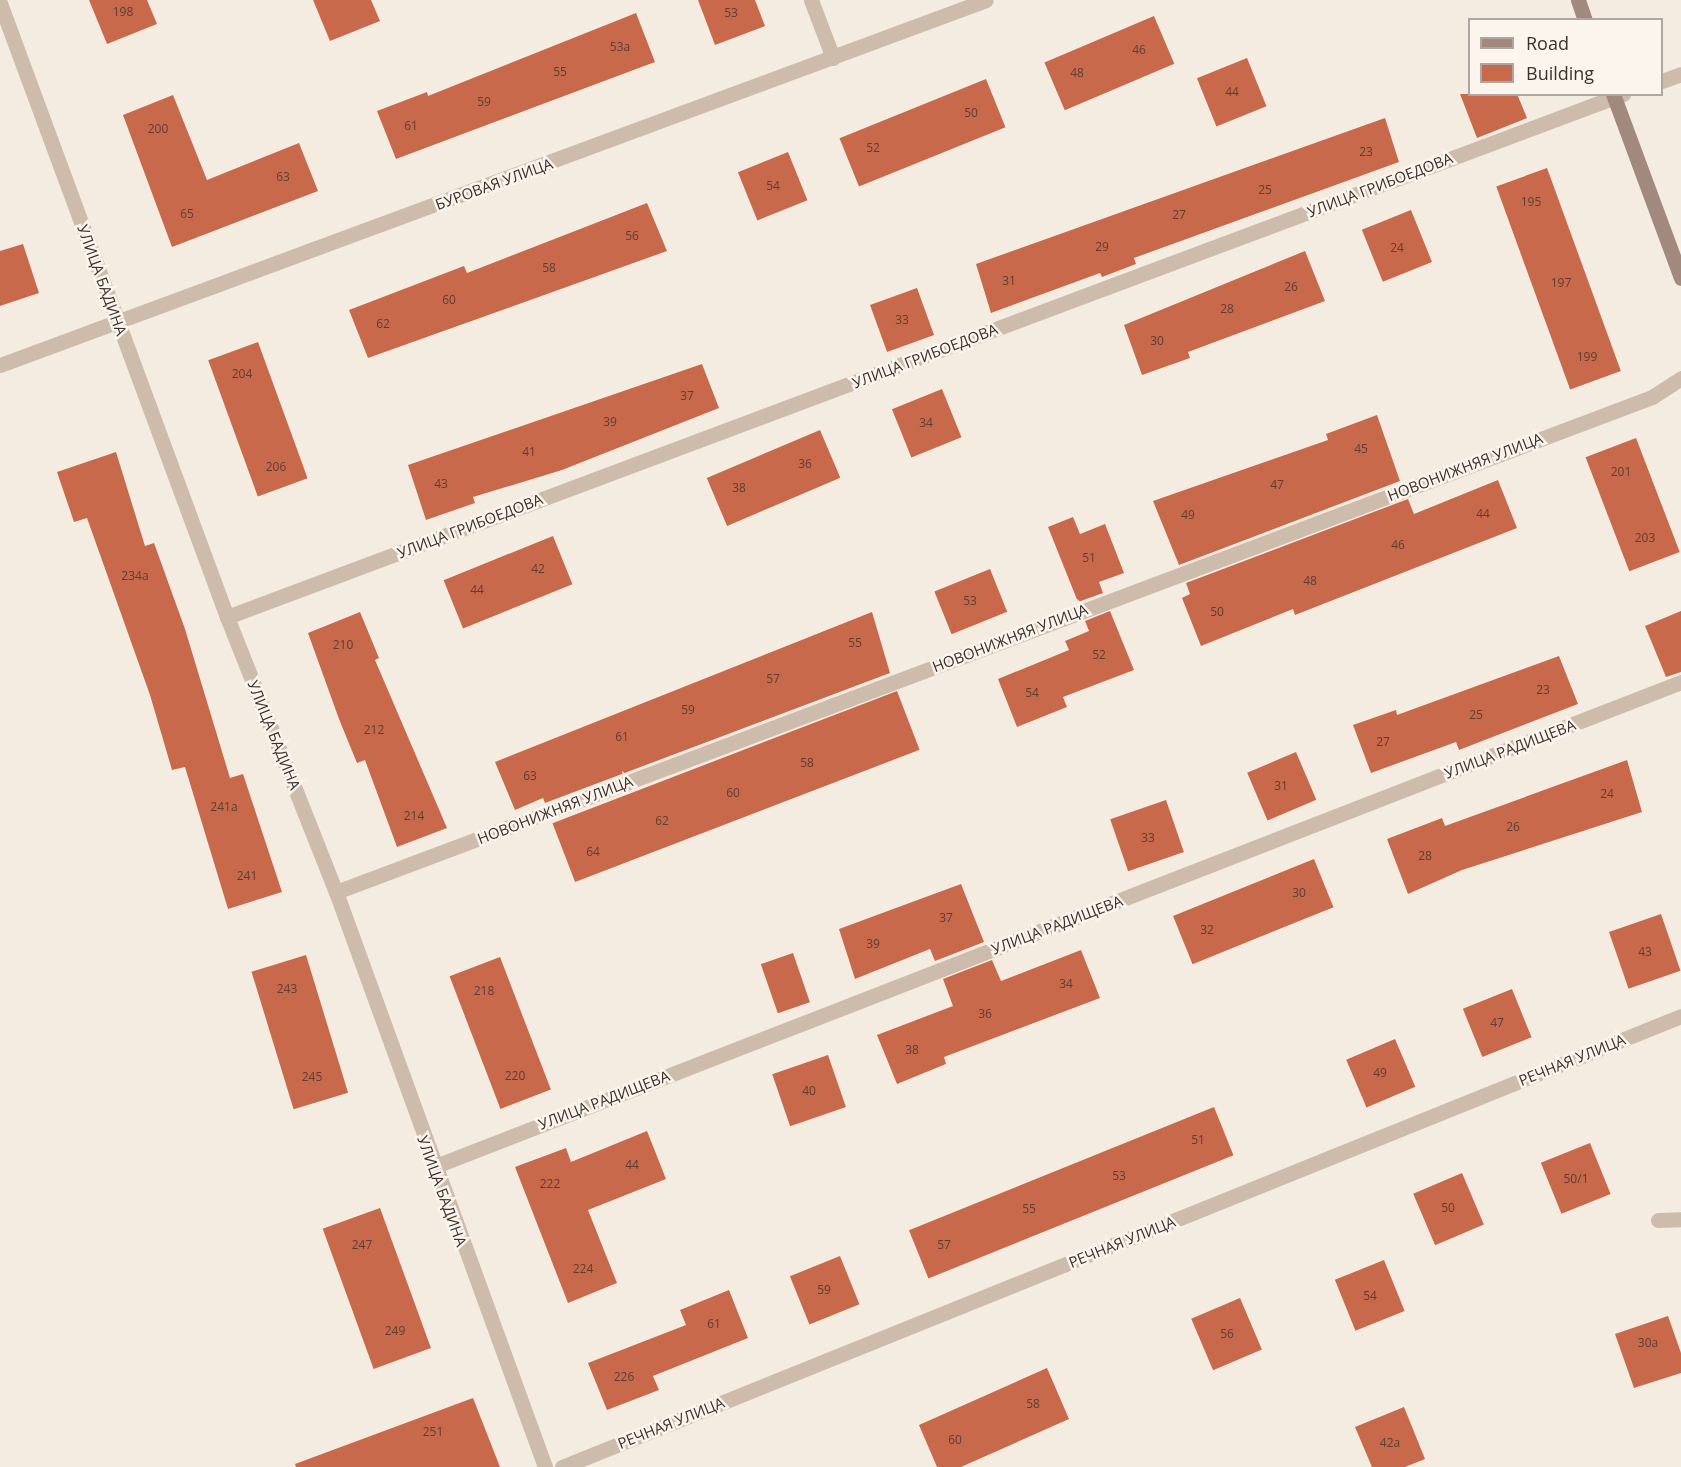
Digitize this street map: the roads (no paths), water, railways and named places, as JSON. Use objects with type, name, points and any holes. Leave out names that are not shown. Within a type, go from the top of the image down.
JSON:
[{"type":"main road","points":[[1578,0],[1584,18]]},
{"type":"main road","points":[[1617,96],[1681,278]]},
{"type":"street","points":[[811,0],[833,58]]},
{"type":"street","name":"БУРОВАЯ УЛИЦА","points":[[0,365],[118,324],[986,0]]},
{"type":"street","name":"УЛИЦА БАДИНА","points":[[0,3],[227,618],[336,892],[433,1167],[545,1467]]},
{"type":"street","points":[[1663,81],[1681,74]]},
{"type":"street","name":"УЛИЦА ГРИБОЕДОВА","points":[[227,618],[1617,96]]},
{"type":"street","name":"НОВОНИЖНЯЯ УЛИЦА","points":[[336,892],[1652,397],[1681,378]]},
{"type":"street","name":"УЛИЦА РАДИЩЕВА","points":[[433,1167],[1681,682]]},
{"type":"street","name":"РЕЧНАЯ УЛИЦА","points":[[562,1467],[1681,1016]]},
{"type":"street","points":[[1658,1220],[1681,1219]]}]
